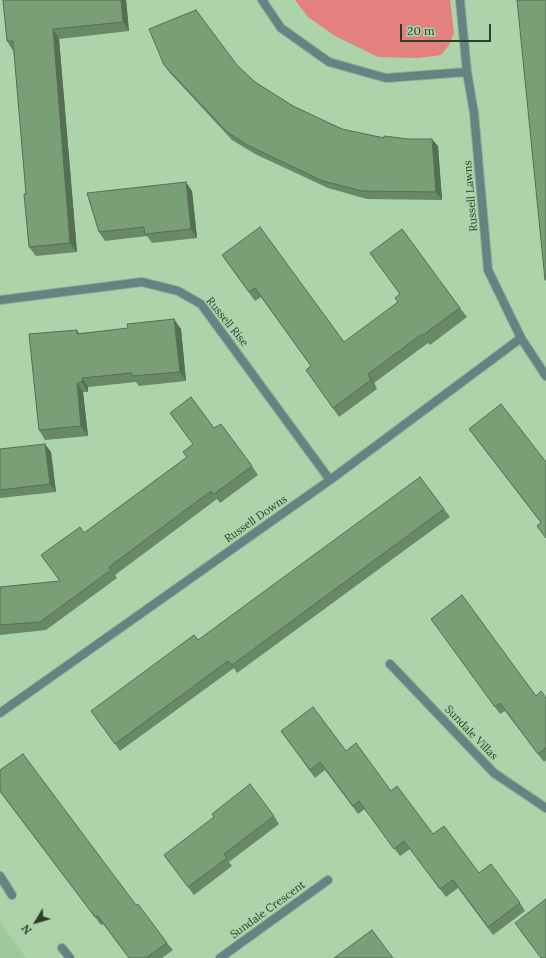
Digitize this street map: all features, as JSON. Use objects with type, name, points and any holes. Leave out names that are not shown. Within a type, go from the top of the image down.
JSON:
[{"type":"street","points":[[262,0],[281,28],[328,62],[386,78],[467,72]]},
{"type":"street","name":"Russell Lawns","points":[[460,0],[467,72],[474,113],[488,270],[521,338],[546,376]]},
{"type":"street","name":"Russell Rise","points":[[0,300],[142,282],[178,291],[201,304],[330,480]]},
{"type":"street","name":"Russell Downs","points":[[0,713],[330,480],[521,338]]},
{"type":"street","name":"Sundale Villas","points":[[390,664],[494,773],[546,808]]},
{"type":"street","points":[[0,876],[12,895]]},
{"type":"street","name":"Sundale Crescent","points":[[220,958],[328,880]]},
{"type":"street","points":[[62,948],[70,958]]},
{"type":"shaded area","points":[[295,0],[450,0],[454,33],[449,45],[441,55],[418,58],[378,57],[335,36],[308,17]]},
{"type":"shaded area","points":[[0,922],[26,958],[0,958]]},
{"type":"building","points":[[3,0],[121,0],[123,22],[53,29],[70,243],[29,247],[13,41],[7,41]]},
{"type":"building","points":[[517,0],[546,0],[546,280],[545,280]]},
{"type":"building","points":[[196,10],[237,65],[255,82],[293,106],[342,129],[384,138],[384,136],[408,139],[432,139],[436,192],[362,191],[323,181],[249,146],[227,132],[164,65],[149,29]]},
{"type":"building","points":[[186,182],[191,229],[145,234],[144,227],[99,232],[87,193]]},
{"type":"building","points":[[260,227],[344,342],[398,302],[395,298],[400,294],[370,253],[402,229],[460,308],[368,374],[371,380],[333,408],[306,370],[311,366],[255,288],[249,292],[222,255]]},
{"type":"building","points":[[174,319],[180,372],[132,376],[132,373],[82,378],[82,382],[77,383],[81,426],[39,430],[29,334],[77,330],[77,334],[128,328],[127,324]]},
{"type":"building","points":[[191,397],[214,428],[221,424],[252,466],[214,494],[211,491],[109,567],[111,570],[40,622],[0,625],[0,587],[60,581],[41,555],[80,527],[84,533],[187,457],[183,452],[193,444],[170,413]]},
{"type":"building","points":[[501,404],[546,462],[546,538],[537,526],[541,522],[469,429]]},
{"type":"building","points":[[45,444],[50,484],[0,490],[0,449]]},
{"type":"building","points":[[420,477],[444,509],[232,665],[228,661],[115,744],[91,711],[194,635],[198,640]]},
{"type":"building","points":[[462,595],[536,696],[541,691],[546,698],[546,748],[538,754],[500,703],[495,707],[431,619]]},
{"type":"building","points":[[313,707],[346,751],[356,743],[391,791],[397,786],[433,834],[444,826],[479,873],[491,864],[520,903],[488,927],[453,880],[440,889],[404,841],[394,849],[359,801],[353,806],[320,762],[310,770],[281,731]]},
{"type":"building","points":[[23,754],[136,905],[138,904],[167,943],[146,958],[129,958],[98,916],[95,917],[0,791],[0,770]]},
{"type":"building","points":[[250,784],[274,816],[224,854],[227,858],[188,887],[164,855],[214,817],[212,814]]},
{"type":"building","points":[[546,899],[546,958],[541,958],[515,923]]},
{"type":"building","points":[[372,930],[393,958],[334,958]]}]
